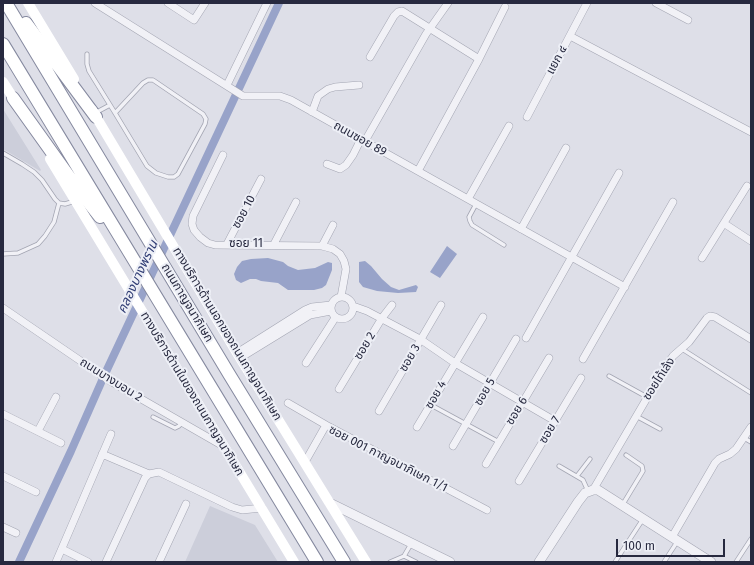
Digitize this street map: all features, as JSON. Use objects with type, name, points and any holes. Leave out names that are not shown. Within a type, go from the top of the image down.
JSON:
[{"type":"highway","name":"ถนนกาญจนาภิเษก","points":[[6,3],[344,562]]},
{"type":"highway","points":[[11,3],[95,115]]},
{"type":"highway","name":"ถนนกาญจนาภิเษก","points":[[3,44],[317,562]]},
{"type":"highway","points":[[6,89],[78,189],[128,250]]},
{"type":"main road","name":"ทางบริการด้านนอกของถนนกาญจนาภิเษก","points":[[28,3],[239,355],[366,562]]},
{"type":"main road","name":"ทางบริการด้านในของถนนกาญจนาภิเษก","points":[[6,89],[76,201],[223,447],[294,562]]},
{"type":"street","name":"ถนนซอย 89","points":[[95,3],[244,96],[280,96],[312,112],[625,287]]},
{"type":"street","points":[[168,3],[194,20],[205,3]]},
{"type":"street","points":[[228,86],[267,3]]},
{"type":"street","points":[[327,164],[340,169],[346,165],[448,3]]},
{"type":"street","name":"แยก ๔","points":[[527,117],[587,3]]},
{"type":"street","points":[[656,3],[688,20]]},
{"type":"street","points":[[418,171],[505,8]]},
{"type":"street","points":[[370,56],[394,16],[398,12],[402,11],[479,59]]},
{"type":"street","points":[[570,36],[751,132]]},
{"type":"street","points":[[312,112],[318,96],[328,89],[359,85]]},
{"type":"street","points":[[468,199],[509,126]]},
{"type":"street","points":[[521,229],[566,148]]},
{"type":"street","name":"ซอย 11","points":[[223,155],[193,216],[192,224],[194,230],[200,238],[215,245],[274,244],[322,246],[333,249],[340,254],[346,269],[341,297]]},
{"type":"street","points":[[526,338],[619,174]]},
{"type":"street","name":"ซอย 10","points":[[227,244],[261,179]]},
{"type":"street","points":[[702,258],[747,186]]},
{"type":"street","points":[[274,244],[296,202]]},
{"type":"street","points":[[583,359],[673,202]]},
{"type":"street","points":[[724,224],[751,240]]},
{"type":"street","points":[[322,246],[333,225]]},
{"type":"street","points":[[341,297],[348,298],[353,306],[352,314],[346,319],[335,318],[331,308],[335,299],[341,297]]},
{"type":"street","name":"ซอย 2","points":[[339,389],[382,318],[392,305]]},
{"type":"street","name":"ซอย 3","points":[[378,411],[441,305]]},
{"type":"street","points":[[353,306],[382,318],[420,340],[489,384],[555,421]]},
{"type":"street","points":[[239,355],[305,310],[312,307],[331,308]]},
{"type":"street","name":"ถนนบางบอน 2","points":[[3,308],[110,381],[223,447]]},
{"type":"street","name":"ซอยไท้เล้ง","points":[[590,491],[664,368],[673,356],[689,342],[706,318],[710,316],[715,317],[751,339]]},
{"type":"street","name":"ซอย 4","points":[[417,427],[483,317]]},
{"type":"street","points":[[306,363],[335,318]]},
{"type":"street","name":"ซอย 5","points":[[453,446],[516,339]]},
{"type":"street","name":"ซอย 6","points":[[486,464],[549,358]]},
{"type":"street","name":"ซอย 7","points":[[519,481],[581,378]]},
{"type":"street","points":[[38,431],[56,397]]},
{"type":"street","points":[[288,403],[326,425]]},
{"type":"street","points":[[3,414],[61,443]]},
{"type":"street","name":"ซอย 001 กาญจนาภิเษก 1/1","points":[[305,462],[326,425],[487,510]]},
{"type":"street","points":[[675,539],[715,463],[733,451],[751,427]]},
{"type":"street","points":[[56,562],[111,434]]},
{"type":"street","points":[[102,454],[149,474]]},
{"type":"street","points":[[106,562],[145,478],[149,474],[158,472],[232,507],[242,510],[262,508]]},
{"type":"street","points":[[3,476],[36,492]]},
{"type":"street","points":[[539,562],[578,502],[590,491],[602,492],[710,562]]},
{"type":"street","points":[[330,503],[450,562]]},
{"type":"street","points":[[159,562],[186,504]]},
{"type":"street","points":[[3,527],[16,533]]},
{"type":"street","points":[[62,549],[88,562]]},
{"type":"lane","points":[[88,54],[87,64],[89,71],[147,166],[156,173],[168,177],[174,177],[178,174],[205,124],[206,119],[203,114],[153,80],[148,80],[143,83],[115,113]]},
{"type":"lane","points":[[95,115],[110,104]]},
{"type":"lane","points":[[3,153],[34,172],[59,202],[65,204],[76,201]]},
{"type":"lane","points":[[3,254],[18,253],[38,244],[54,222],[59,202]]},
{"type":"lane","points":[[476,204],[469,217],[472,225],[504,245]]},
{"type":"lane","points":[[682,349],[751,393]]},
{"type":"lane","points":[[609,376],[647,397]]},
{"type":"lane","points":[[431,405],[499,442]]},
{"type":"lane","points":[[636,416],[660,429]]},
{"type":"lane","points":[[153,417],[175,428],[182,422]]},
{"type":"lane","points":[[744,438],[751,442]]},
{"type":"lane","points":[[623,505],[643,471],[642,466],[626,455]]},
{"type":"lane","points":[[577,476],[590,458]]},
{"type":"lane","points":[[559,466],[584,481],[590,491]]},
{"type":"lane","points":[[615,562],[644,519]]},
{"type":"lane","points":[[664,562],[675,539]]},
{"type":"lane","points":[[736,562],[751,539]]},
{"type":"lane","points":[[391,562],[404,556],[412,544]]},
{"type":"lane","points":[[404,556],[416,562]]},
{"type":"shaded area","points":[[3,109],[41,170],[40,171],[3,149]]},
{"type":"shaded area","points":[[210,506],[255,525],[278,562],[185,562]]},
{"type":"water","points":[[447,246],[457,254],[440,278],[430,272]]},
{"type":"water","points":[[268,258],[283,262],[298,270],[315,268],[328,262],[332,263],[332,270],[326,285],[322,288],[314,290],[288,290],[278,283],[256,279],[250,279],[241,283],[236,280],[234,274],[242,261]]},
{"type":"water","points":[[365,261],[391,287],[399,290],[416,285],[418,287],[416,292],[398,293],[377,291],[363,287],[359,282],[359,262]]},
{"type":"waterway","name":"คลองบางพราน","points":[[19,562],[104,376],[279,3]]}]
